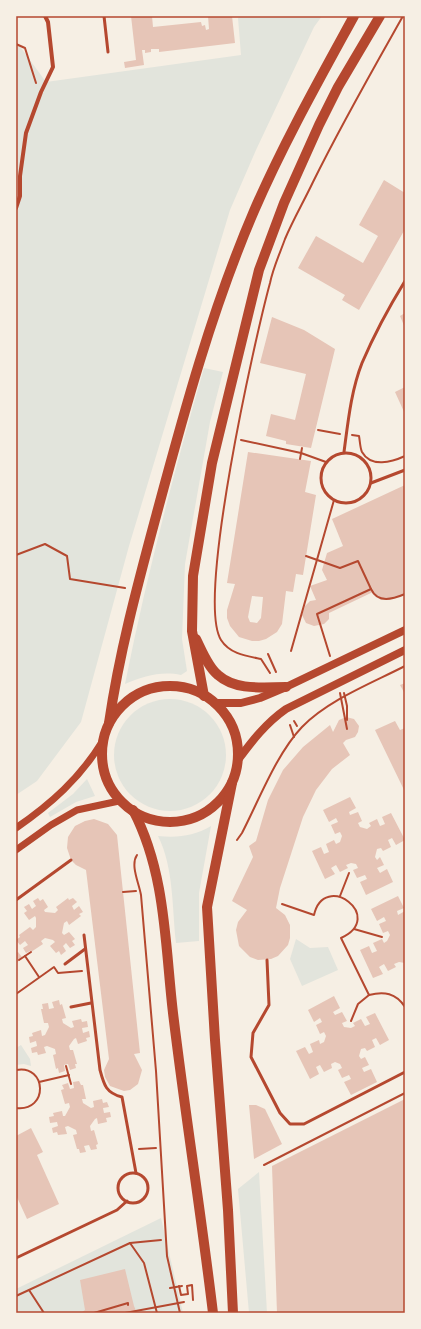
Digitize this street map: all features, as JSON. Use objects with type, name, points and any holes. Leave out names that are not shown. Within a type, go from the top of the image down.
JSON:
[{"type":"main road","points":[[232,783],[222,798],[208,811],[186,820],[161,821],[149,818],[119,801],[109,785],[104,773],[102,742],[108,723],[113,694],[136,593],[176,442],[196,371],[228,276],[254,211],[276,162],[354,16]]},
{"type":"main road","points":[[204,696],[192,631],[193,576],[212,463],[259,270],[284,203],[319,125],[338,87],[380,16]]},
{"type":"main road","points":[[214,703],[246,702],[286,687],[405,630]]},
{"type":"main road","points":[[192,631],[213,670],[226,680],[242,686],[286,687]]},
{"type":"main road","points":[[238,760],[264,727],[286,709],[405,650]]},
{"type":"main road","points":[[108,723],[118,709],[129,700],[149,690],[173,688],[185,689],[204,696],[214,703],[226,716],[233,729],[238,745],[238,760],[207,906],[215,1040],[228,1210],[233,1313]]},
{"type":"main road","points":[[133,810],[148,842],[159,881],[173,1013],[213,1313]]},
{"type":"street","points":[[16,208],[20,196],[20,176],[26,133],[52,67],[48,22],[45,16]]},
{"type":"street","points":[[16,828],[61,794],[90,761],[102,742]]},
{"type":"street","points":[[16,850],[51,825],[77,810],[119,801]]},
{"type":"lane","points":[[104,16],[108,52]]},
{"type":"lane","points":[[344,452],[350,408],[362,363],[391,304],[405,281]]},
{"type":"lane","points":[[371,483],[369,468],[365,461],[359,456],[344,452],[337,454],[326,462],[322,468],[321,483],[324,490],[334,500],[341,503],[356,501],[363,496],[371,483],[405,470]]},
{"type":"lane","points":[[16,900],[71,860]]},
{"type":"lane","points":[[84,935],[91,1003],[103,1083],[112,1094],[122,1097],[136,1173]]},
{"type":"lane","points":[[65,964],[85,949]]},
{"type":"lane","points":[[266,960],[269,1005],[252,1034],[251,1058],[280,1112],[290,1124],[304,1124],[405,1072]]},
{"type":"lane","points":[[71,1007],[91,1003]]},
{"type":"lane","points":[[136,1173],[141,1174],[148,1182],[148,1192],[142,1200],[132,1203],[126,1201],[120,1195],[118,1185],[120,1180],[127,1174],[136,1173]]},
{"type":"lane","points":[[16,1258],[117,1210],[126,1201]]},
{"type":"path","points":[[270,674],[261,659],[243,656],[230,650],[221,639],[216,624],[216,573],[239,418],[270,281],[286,237],[344,120],[403,16]]},
{"type":"path","points":[[16,44],[25,48],[33,76],[41,92]]},
{"type":"path","points":[[359,436],[362,452],[371,460],[388,462],[405,456]]},
{"type":"path","points":[[241,440],[301,453],[326,462]]},
{"type":"path","points":[[300,459],[302,448]]},
{"type":"path","points":[[292,650],[334,500]]},
{"type":"path","points":[[16,555],[44,544],[67,556],[70,579],[125,588]]},
{"type":"path","points":[[316,561],[306,556],[340,568],[358,561],[371,589],[380,598],[386,600],[405,594]]},
{"type":"path","points":[[317,614],[371,589]]},
{"type":"path","points":[[268,654],[276,672]]},
{"type":"path","points":[[237,840],[280,759],[300,730],[325,709],[405,666]]},
{"type":"path","points":[[344,693],[347,729]]},
{"type":"path","points":[[294,721],[297,726]]},
{"type":"path","points":[[290,725],[294,737]]},
{"type":"path","points":[[137,855],[133,862],[133,867],[139,882],[141,895],[156,1071],[167,1256],[180,1313]]},
{"type":"path","points":[[340,896],[349,873]]},
{"type":"path","points":[[123,892],[136,891]]},
{"type":"path","points":[[282,904],[314,915],[317,907],[323,900],[331,896],[340,896],[349,900],[355,908],[357,918],[354,929],[342,938],[369,995]]},
{"type":"path","points":[[354,929],[382,937]]},
{"type":"path","points":[[19,960],[31,952]]},
{"type":"path","points":[[25,956],[39,977]]},
{"type":"path","points":[[16,994],[54,967],[58,973],[87,970]]},
{"type":"path","points":[[351,1021],[358,1004],[369,995],[379,992],[396,996],[405,1007]]},
{"type":"path","points":[[66,1066],[71,1084]]},
{"type":"path","points":[[16,1070],[29,1071],[39,1082],[40,1091],[37,1100],[30,1107],[16,1108]]},
{"type":"path","points":[[39,1082],[69,1075]]},
{"type":"path","points":[[264,1165],[405,1093]]},
{"type":"path","points":[[132,1150],[156,1148]]},
{"type":"path","points":[[160,1205],[164,1203]]},
{"type":"path","points":[[16,1296],[130,1243],[161,1240]]},
{"type":"path","points":[[130,1243],[144,1263],[157,1313]]},
{"type":"path","points":[[179,1286],[181,1295],[188,1294],[187,1286],[192,1285],[193,1300]]},
{"type":"path","points":[[170,1288],[182,1286]]},
{"type":"path","points":[[29,1290],[44,1313]]},
{"type":"path","points":[[125,1313],[184,1302]]},
{"type":"path","points":[[94,1313],[128,1303],[128,1305]]},
{"type":"shaded area","points":[[240,16],[322,16],[314,27],[256,150],[230,210],[129,546],[81,722],[37,781],[16,795],[16,41],[46,82],[241,55],[238,18]]},
{"type":"shaded area","points":[[204,368],[223,372],[210,422],[185,564],[182,639],[187,671],[181,675],[153,675],[125,684],[161,525]]},
{"type":"shaded area","points":[[170,699],[192,703],[210,715],[222,733],[226,755],[222,777],[210,795],[192,807],[170,811],[148,807],[130,795],[118,777],[114,755],[118,733],[130,715],[148,703]]},
{"type":"shaded area","points":[[87,779],[95,796],[76,802],[50,817],[48,813],[73,794]]},
{"type":"shaded area","points":[[211,826],[199,893],[199,941],[176,943],[170,875],[163,848],[158,836],[186,836]]},
{"type":"shaded area","points":[[296,939],[310,948],[328,947],[338,970],[302,986],[290,959]]},
{"type":"shaded area","points":[[21,1045],[30,1059],[31,1066],[24,1064],[16,1065],[16,1048]]},
{"type":"shaded area","points":[[259,1172],[267,1313],[249,1313],[238,1189]]},
{"type":"shaded area","points":[[161,1218],[183,1313],[16,1313],[16,1289]]},
{"type":"building","points":[[131,16],[152,16],[153,27],[201,22],[202,26],[205,25],[206,30],[209,29],[208,16],[232,16],[235,43],[159,52],[159,49],[151,49],[151,52],[145,53],[145,50],[142,50],[144,65],[125,68],[124,62],[136,60]]},
{"type":"building","points":[[384,180],[405,193],[405,229],[359,310],[342,300],[345,295],[298,268],[316,236],[363,263],[378,236],[359,225]]},
{"type":"building","points":[[405,313],[405,328],[400,316]]},
{"type":"building","points":[[272,317],[304,330],[335,349],[311,448],[286,444],[286,441],[266,436],[271,414],[295,420],[306,374],[260,363]]},
{"type":"building","points":[[405,387],[405,414],[395,392]]},
{"type":"building","points":[[248,452],[311,461],[305,492],[316,495],[303,575],[296,574],[293,592],[286,591],[282,624],[277,632],[266,639],[259,641],[252,641],[239,637],[230,626],[227,618],[227,610],[235,584],[227,583]],"holes":[[[252,596],[263,597],[261,618],[257,623],[250,622],[248,617]]]},
{"type":"building","points":[[405,485],[405,594],[387,600],[380,598],[373,592],[329,613],[329,619],[324,624],[314,626],[306,623],[302,615],[305,606],[310,601],[316,600],[310,586],[327,580],[322,570],[327,553],[343,546],[332,519]]},
{"type":"building","points":[[405,683],[405,694],[400,685]]},
{"type":"building","points":[[346,717],[354,719],[359,726],[355,737],[346,740],[343,743],[350,755],[332,769],[316,790],[303,817],[280,888],[276,908],[285,915],[290,925],[290,938],[288,945],[278,956],[271,959],[258,960],[250,957],[239,946],[236,930],[238,922],[247,910],[232,901],[253,857],[249,846],[256,841],[268,800],[283,770],[303,747],[330,725],[333,732],[339,720]]},
{"type":"building","points":[[395,721],[400,730],[405,728],[405,792],[375,730]]},
{"type":"building","points":[[350,797],[356,808],[349,812],[350,815],[358,812],[362,821],[358,823],[360,827],[367,829],[371,826],[369,823],[377,819],[380,826],[385,824],[382,817],[391,813],[405,840],[396,845],[392,838],[388,840],[391,847],[383,851],[381,848],[377,849],[375,857],[377,860],[380,857],[384,865],[377,868],[380,873],[387,869],[393,882],[366,895],[360,882],[367,879],[365,875],[357,878],[353,870],[358,868],[356,864],[351,863],[346,865],[348,868],[340,872],[336,865],[331,868],[335,874],[325,879],[312,851],[321,847],[324,854],[329,852],[326,844],[334,840],[336,844],[340,842],[342,836],[340,832],[335,834],[331,825],[338,822],[336,818],[329,822],[323,810]]},
{"type":"building","points":[[94,819],[108,824],[117,835],[140,1053],[134,1054],[142,1070],[138,1084],[130,1090],[124,1091],[110,1086],[105,1077],[104,1070],[109,1059],[86,870],[76,865],[71,860],[67,848],[68,837],[75,826],[85,821]]},
{"type":"building","points":[[398,896],[404,908],[397,911],[398,915],[405,911],[405,963],[399,962],[394,964],[396,967],[388,971],[384,964],[379,967],[383,974],[373,978],[360,950],[369,946],[372,953],[377,951],[373,943],[382,939],[384,943],[390,935],[388,931],[383,933],[379,924],[386,921],[384,917],[377,921],[371,909]]},
{"type":"building","points":[[38,898],[40,901],[43,899],[48,907],[44,910],[45,912],[55,913],[58,910],[56,907],[68,898],[69,900],[73,898],[77,902],[72,906],[74,910],[79,906],[83,912],[79,914],[81,916],[69,925],[67,921],[64,923],[62,933],[64,935],[69,932],[75,939],[72,941],[75,945],[70,948],[66,943],[63,946],[66,951],[61,955],[59,951],[56,953],[50,946],[55,942],[53,940],[45,938],[41,941],[43,944],[31,952],[26,953],[23,948],[28,945],[25,941],[20,945],[16,940],[20,937],[19,935],[30,927],[33,930],[36,927],[35,916],[29,920],[24,913],[27,911],[24,907],[29,904],[32,909],[36,906],[33,901]]},
{"type":"building","points":[[18,952],[22,957],[16,964],[16,953]]},
{"type":"building","points":[[334,996],[340,1008],[333,1012],[335,1015],[342,1012],[347,1021],[342,1023],[344,1027],[351,1028],[355,1026],[353,1023],[361,1019],[365,1026],[370,1024],[366,1017],[375,1013],[389,1040],[380,1045],[376,1038],[372,1040],[375,1047],[367,1051],[365,1048],[361,1049],[359,1056],[361,1059],[365,1057],[369,1065],[362,1068],[364,1072],[371,1069],[377,1082],[351,1095],[344,1082],[351,1079],[349,1075],[342,1078],[338,1070],[342,1068],[340,1064],[335,1062],[331,1064],[332,1068],[324,1072],[320,1065],[316,1067],[319,1074],[310,1079],[296,1051],[305,1047],[309,1054],[313,1052],[310,1044],[319,1040],[320,1044],[324,1042],[326,1036],[324,1032],[320,1034],[316,1025],[322,1022],[320,1018],[314,1022],[308,1010]]},
{"type":"building","points":[[59,1000],[60,1005],[62,1004],[66,1018],[62,1019],[63,1023],[71,1028],[74,1027],[72,1021],[81,1019],[82,1022],[87,1021],[88,1027],[82,1028],[83,1033],[89,1031],[90,1037],[86,1038],[87,1041],[78,1044],[76,1038],[74,1039],[69,1046],[70,1050],[73,1050],[77,1064],[75,1064],[76,1068],[70,1070],[68,1064],[64,1065],[65,1071],[59,1073],[58,1068],[56,1069],[53,1055],[56,1054],[55,1049],[47,1046],[44,1047],[46,1053],[38,1055],[37,1052],[32,1053],[31,1048],[37,1046],[36,1041],[30,1043],[29,1037],[33,1036],[32,1033],[41,1030],[42,1036],[45,1035],[49,1027],[48,1023],[44,1023],[41,1009],[43,1009],[42,1004],[48,1003],[49,1009],[54,1008],[52,1002]]},
{"type":"building","points":[[79,1081],[81,1085],[83,1085],[86,1099],[82,1099],[83,1103],[91,1108],[94,1107],[93,1101],[102,1099],[103,1103],[107,1102],[109,1107],[103,1108],[104,1113],[110,1112],[111,1117],[106,1118],[107,1122],[98,1124],[97,1118],[95,1119],[90,1126],[91,1131],[94,1130],[98,1144],[96,1145],[97,1149],[91,1150],[89,1145],[84,1146],[86,1152],[80,1153],[79,1149],[77,1149],[73,1135],[77,1134],[76,1130],[68,1126],[65,1127],[67,1134],[58,1135],[57,1132],[53,1133],[52,1128],[58,1126],[57,1122],[50,1123],[49,1117],[54,1116],[53,1113],[62,1111],[63,1116],[65,1116],[70,1107],[69,1103],[65,1104],[61,1090],[64,1089],[62,1085],[68,1083],[70,1089],[74,1088],[73,1082]]},
{"type":"building","points":[[405,1099],[405,1313],[277,1313],[272,1166]]},
{"type":"building","points":[[249,1105],[256,1105],[265,1109],[282,1144],[254,1159]]},
{"type":"building","points":[[31,1128],[43,1152],[37,1155],[59,1204],[27,1219],[16,1195],[16,1136]]},
{"type":"building","points":[[125,1269],[137,1313],[81,1313],[85,1310],[80,1280]]}]
